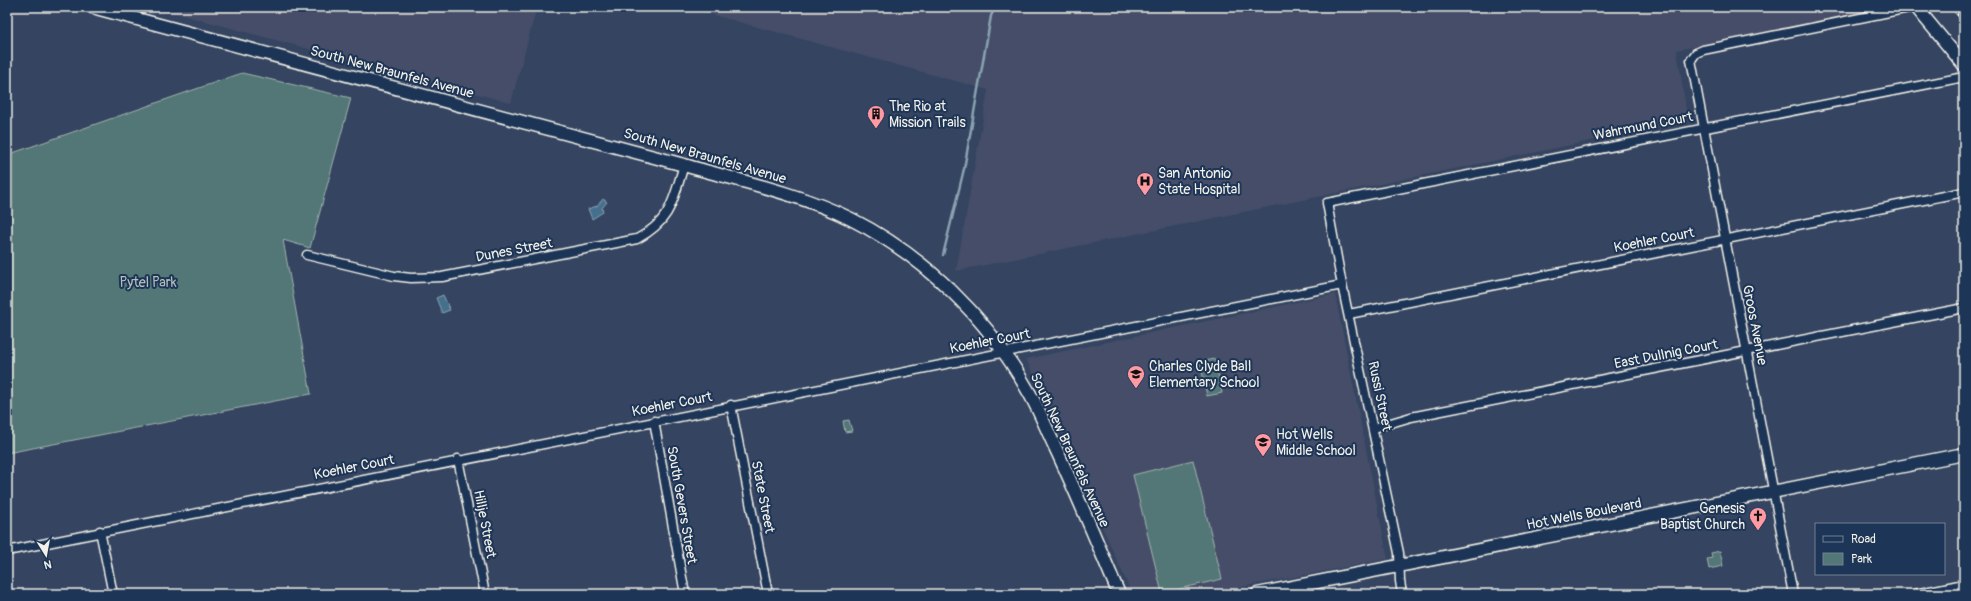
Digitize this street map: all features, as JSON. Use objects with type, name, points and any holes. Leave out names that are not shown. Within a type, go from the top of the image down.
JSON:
[{"type":"main road","name":"South New Braunfels Avenue","points":[[92,7],[684,165],[813,203],[851,219],[887,240],[921,264],[953,291],[1016,370],[1035,404],[1119,594]]},
{"type":"main road","points":[[1915,7],[1964,65]]},
{"type":"main road","name":"Hot Wells Boulevard","points":[[1256,594],[1964,454]]},
{"type":"street","name":"Groos Avenue","points":[[1793,594],[1691,60],[1696,53],[1703,50],[1915,7]]},
{"type":"street","name":"Wahrmund Court","points":[[1327,203],[1703,127],[1964,77]]},
{"type":"street","name":"Dunes Street","points":[[306,255],[394,276],[411,278],[442,277],[637,239],[648,233],[665,217],[671,208],[684,165]]},
{"type":"street","name":"Koehler Court","points":[[1349,314],[1964,192]]},
{"type":"street","name":"Russi Street","points":[[1327,203],[1342,285],[1374,428],[1399,553],[1402,594]]},
{"type":"street","name":"Koehler Court","points":[[7,551],[100,531],[1002,351],[1342,285]]},
{"type":"street","name":"East Dullnig Court","points":[[1374,428],[1411,417],[1964,308]]},
{"type":"street","name":"State Street","points":[[731,405],[768,594]]},
{"type":"street","name":"South Gevers Street","points":[[654,421],[686,594]]},
{"type":"street","name":"Hillje Street","points":[[458,460],[485,594]]},
{"type":"street","points":[[100,531],[113,594]]},
{"type":"street","points":[[1915,594],[1964,584]]},
{"type":"shaded area","points":[[152,7],[537,7],[511,103]]},
{"type":"shaded area","name":"San Antonio State Hospital","points":[[684,7],[1895,8],[1677,50],[1688,121],[956,271],[988,90]]},
{"type":"shaded area","points":[[603,199],[607,202],[602,208],[603,212],[592,219],[588,209],[597,206]]},
{"type":"shaded area","name":"Hot Wells Middle School","points":[[1335,294],[1388,559],[1206,594],[1132,594],[1056,420],[1026,359]]},
{"type":"shaded area","points":[[443,295],[450,310],[442,313],[436,298]]},
{"type":"green space","name":"Pytel Park","points":[[242,73],[351,98],[310,248],[283,240],[311,394],[7,453],[7,155]]},
{"type":"green space","points":[[1215,359],[1222,393],[1207,396],[1200,362]]},
{"type":"green space","points":[[849,420],[852,431],[845,432],[843,421]]},
{"type":"green space","points":[[1193,460],[1222,579],[1162,593],[1133,475]]},
{"type":"green space","points":[[1720,551],[1723,566],[1709,569],[1707,559],[1712,558],[1711,553]]},
{"type":"waterway","points":[[943,255],[964,169],[991,16],[995,7]]},
{"type":"railway","points":[[1952,7],[1964,21]]},
{"type":"place","name":"The Rio at Mission Trails","points":[[876,129]]},
{"type":"place","name":"San Antonio State Hospital","points":[[1145,196]]},
{"type":"place","name":"Charles Clyde Ball Elementary School","points":[[1136,389]]},
{"type":"place","name":"Hot Wells Middle School","points":[[1263,457]]},
{"type":"place","name":"Genesis Baptist Church","points":[[1758,531]]}]
